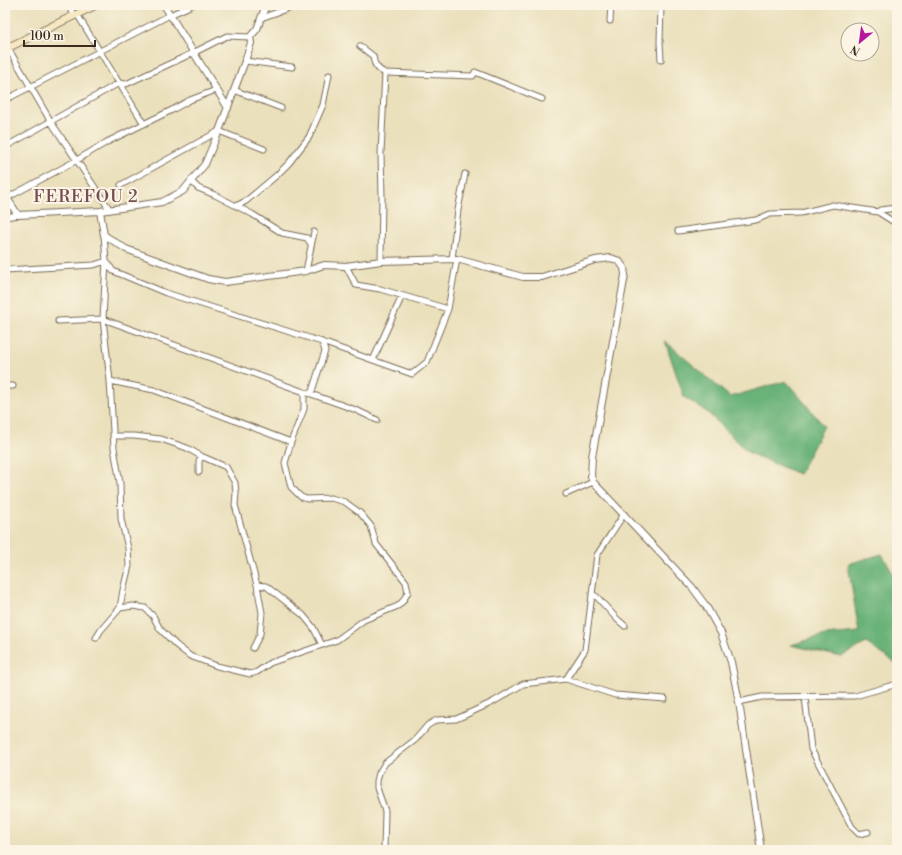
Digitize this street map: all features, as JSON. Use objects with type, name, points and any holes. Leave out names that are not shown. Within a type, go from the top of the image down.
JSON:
[{"type":"main road","points":[[6,48],[96,5]]},
{"type":"street","points":[[68,5],[100,52],[144,124]]},
{"type":"street","points":[[164,5],[228,108]]},
{"type":"street","points":[[5,100],[192,5]]},
{"type":"street","points":[[5,217],[110,210],[162,202],[183,191],[205,164],[245,61],[251,43],[250,37],[256,29],[266,5]]},
{"type":"street","points":[[261,18],[289,8],[289,5]]},
{"type":"street","points":[[610,21],[611,5]]},
{"type":"street","points":[[660,5],[661,60]]},
{"type":"street","points":[[5,147],[119,83],[126,84],[228,36],[250,37]]},
{"type":"street","points":[[360,46],[373,56],[374,64],[384,74],[474,76],[475,72],[542,100]]},
{"type":"street","points":[[6,48],[51,122],[110,210]]},
{"type":"street","points":[[245,61],[292,67]]},
{"type":"street","points":[[381,261],[381,153],[384,74]]},
{"type":"street","points":[[236,206],[246,201],[276,175],[289,162],[309,137],[323,105],[329,75]]},
{"type":"street","points":[[18,216],[6,196],[190,100],[216,90]]},
{"type":"street","points":[[234,90],[281,108]]},
{"type":"street","points":[[219,131],[264,149]]},
{"type":"street","points":[[121,185],[219,131]]},
{"type":"street","points":[[106,261],[113,271],[166,293],[322,342],[412,374],[427,362],[448,309],[455,259],[458,210],[465,174]]},
{"type":"street","points":[[191,181],[198,188],[252,214],[282,233],[307,238],[311,244]]},
{"type":"street","points":[[678,231],[756,220],[770,214],[801,213],[833,205],[878,212],[897,224]]},
{"type":"street","points":[[878,212],[880,210],[897,208]]},
{"type":"street","points":[[96,638],[100,630],[120,608],[129,566],[128,548],[121,518],[120,483],[113,436],[110,381],[104,319],[106,261],[100,211]]},
{"type":"street","points":[[306,271],[314,232]]},
{"type":"street","points":[[104,235],[126,249],[208,279],[225,282],[306,271],[324,265],[346,266],[381,261],[455,259],[523,277],[542,277],[595,260],[611,258],[620,261],[624,268],[625,275],[592,457],[591,476],[593,482],[692,586],[706,606],[721,633],[731,662],[739,702],[761,850]]},
{"type":"street","points":[[5,270],[94,265],[106,261]]},
{"type":"street","points":[[346,266],[356,285],[380,289],[448,309]]},
{"type":"street","points":[[373,360],[402,296]]},
{"type":"street","points":[[58,320],[104,319],[356,410],[377,420]]},
{"type":"street","points":[[311,394],[325,351],[322,342]]},
{"type":"street","points":[[110,381],[154,390],[291,442]]},
{"type":"street","points":[[5,386],[13,386]]},
{"type":"street","points":[[120,608],[133,606],[145,608],[153,616],[160,629],[176,646],[190,656],[217,666],[250,674],[257,672],[270,663],[338,640],[364,620],[398,606],[403,601],[408,592],[406,582],[376,544],[370,526],[360,513],[345,502],[331,498],[307,499],[301,497],[292,487],[285,462],[304,409],[304,392]]},
{"type":"street","points":[[113,436],[134,436],[161,439],[187,448],[226,468],[235,483],[235,505],[257,585],[262,613],[260,634],[253,648]]},
{"type":"street","points":[[199,472],[199,461],[201,456]]},
{"type":"street","points":[[566,494],[593,482]]},
{"type":"street","points":[[566,679],[585,650],[597,555],[624,514]]},
{"type":"street","points":[[257,585],[266,586],[302,615],[313,627],[322,645]]},
{"type":"street","points":[[592,594],[597,597],[625,626]]},
{"type":"street","points":[[384,850],[385,811],[377,788],[379,773],[385,763],[415,740],[428,725],[438,720],[463,716],[493,702],[524,684],[566,679],[615,695],[665,699]]},
{"type":"street","points":[[739,702],[762,698],[854,696],[897,684]]},
{"type":"street","points":[[805,697],[811,749],[852,827],[859,834],[868,832]]},
{"type":"green space","points":[[665,341],[730,397],[786,381],[824,426],[799,474],[749,453],[707,412],[684,397]]},
{"type":"green space","points":[[882,554],[897,581],[897,664],[866,643],[841,657],[791,645],[825,635],[859,632],[848,564]]},
{"type":"district","name":"FEREFOU 2","points":[[86,197]]}]
